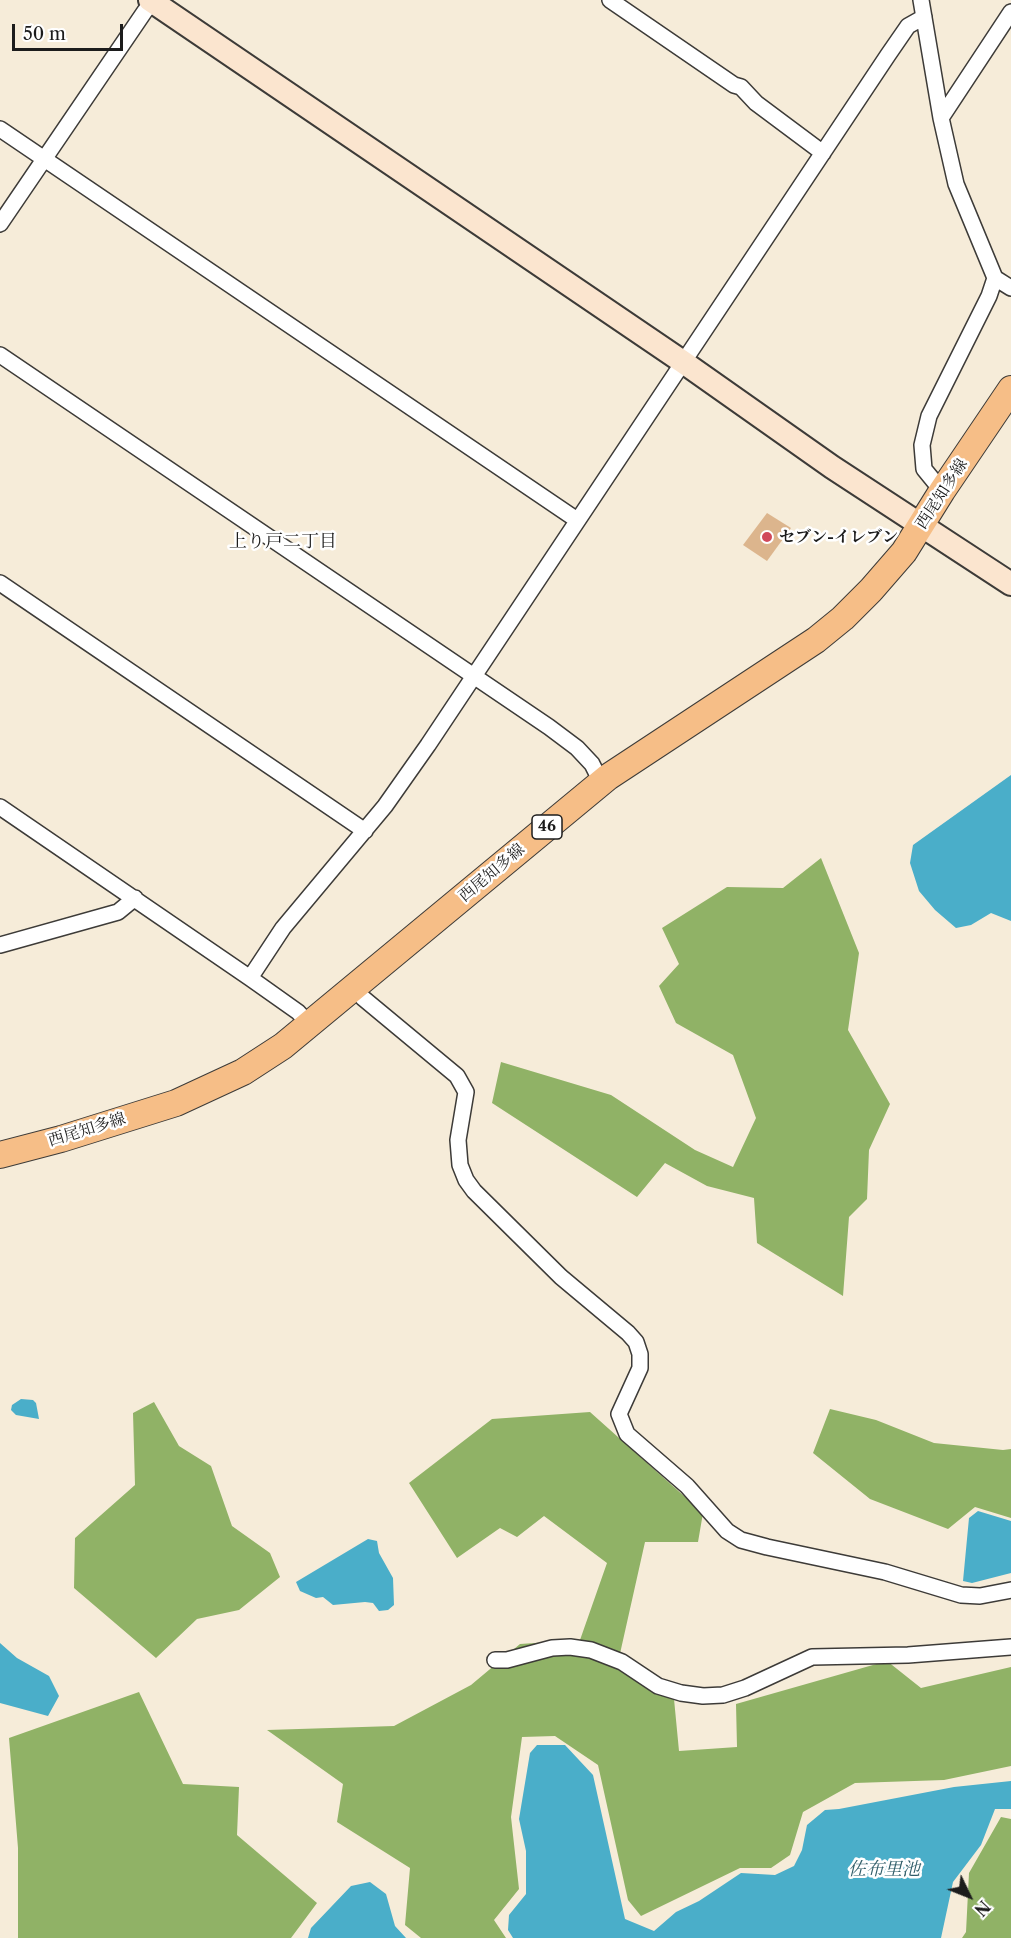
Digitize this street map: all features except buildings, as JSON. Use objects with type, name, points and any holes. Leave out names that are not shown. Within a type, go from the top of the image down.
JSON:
[{"type":"main road","name":"西尾知多線","points":[[0,1155],[61,1139],[176,1103],[243,1072],[283,1046],[608,777],[816,640],[872,590],[904,552],[1011,389]]},
{"type":"street","points":[[610,0],[734,85],[741,87],[756,103],[823,153]]},
{"type":"street","points":[[921,0],[941,118],[956,184],[995,278],[1011,288]]},
{"type":"street","points":[[0,224],[153,1],[683,362],[832,467],[1011,584]]},
{"type":"street","points":[[941,118],[1011,12]]},
{"type":"street","points":[[250,978],[283,928],[364,831],[409,771],[908,26],[924,17]]},
{"type":"street","points":[[0,129],[577,520]]},
{"type":"street","points":[[942,491],[924,469],[922,445],[929,416],[989,296],[995,278]]},
{"type":"street","points":[[0,355],[578,748],[592,764],[597,774],[608,777]]},
{"type":"street","points":[[0,583],[364,831]]},
{"type":"street","points":[[0,807],[250,978],[298,1012],[310,1025]]},
{"type":"street","points":[[0,945],[118,912],[135,898]]},
{"type":"street","points":[[354,988],[457,1076],[466,1092],[459,1140],[460,1165],[466,1180],[474,1191],[561,1277],[636,1342],[640,1354],[640,1368],[619,1414],[627,1434],[687,1486],[728,1531],[741,1539],[767,1547],[885,1572],[961,1595],[980,1596],[1011,1590]]},
{"type":"street","points":[[495,1660],[507,1660],[552,1648],[570,1647],[591,1650],[622,1662],[658,1686],[681,1693],[703,1696],[734,1692],[812,1657],[908,1655],[1011,1647]]},
{"type":"green space","points":[[821,858],[859,953],[848,1030],[890,1104],[869,1150],[867,1199],[849,1217],[843,1296],[757,1243],[754,1198],[707,1186],[665,1163],[637,1197],[492,1103],[501,1062],[611,1095],[695,1150],[733,1167],[756,1118],[733,1055],[676,1023],[659,986],[679,964],[662,928],[727,887],[783,888]]},
{"type":"green space","points":[[154,1402],[179,1446],[211,1466],[232,1526],[270,1553],[280,1577],[239,1610],[197,1619],[156,1658],[74,1588],[75,1538],[135,1485],[133,1413]]},
{"type":"green space","points":[[830,1409],[876,1420],[934,1443],[1011,1449],[1011,1518],[975,1507],[948,1529],[870,1499],[813,1453]]},
{"type":"green space","points":[[590,1412],[703,1513],[698,1542],[645,1542],[617,1667],[674,1699],[679,1751],[737,1747],[736,1704],[887,1661],[921,1688],[1011,1667],[1011,1766],[944,1780],[855,1783],[803,1812],[790,1855],[771,1868],[740,1868],[641,1916],[628,1900],[598,1765],[555,1736],[522,1737],[511,1817],[519,1889],[494,1920],[506,1938],[421,1938],[405,1925],[410,1868],[337,1822],[343,1784],[267,1730],[394,1726],[471,1685],[520,1644],[580,1640],[607,1563],[544,1516],[517,1537],[500,1528],[457,1558],[409,1483],[492,1419]]},
{"type":"green space","points":[[139,1692],[183,1784],[239,1787],[237,1835],[317,1903],[291,1938],[18,1938],[18,1848],[9,1738]]},
{"type":"green space","points":[[1001,1817],[1011,1819],[1011,1938],[962,1938],[966,1932],[969,1873]]},
{"type":"water","points":[[1011,775],[1011,921],[991,913],[971,925],[956,928],[935,910],[919,891],[910,863],[913,845]]},
{"type":"water","points":[[21,1399],[33,1400],[36,1403],[39,1419],[16,1415],[11,1410],[12,1405]]},
{"type":"water","points":[[978,1511],[1011,1521],[1011,1573],[972,1583],[963,1581],[969,1518]]},
{"type":"water","points":[[368,1539],[377,1541],[379,1553],[393,1578],[394,1605],[388,1610],[379,1611],[373,1603],[365,1602],[333,1605],[323,1597],[316,1598],[300,1591],[296,1582]]},
{"type":"water","points":[[0,1643],[17,1658],[49,1676],[59,1696],[48,1716],[0,1703]]},
{"type":"water","name":"佐布里池","points":[[537,1745],[565,1745],[593,1775],[625,1919],[654,1931],[676,1912],[699,1901],[741,1873],[775,1875],[794,1866],[802,1850],[807,1825],[825,1810],[954,1787],[1011,1781],[1011,1809],[995,1809],[981,1845],[953,1882],[941,1938],[513,1938],[508,1930],[509,1915],[526,1894],[526,1851],[519,1819],[530,1753]]},
{"type":"water","points":[[370,1882],[386,1894],[395,1926],[406,1938],[308,1938],[311,1928],[351,1886]]},
{"type":"place","name":"セブン-イレブン","points":[[767,537]]},
{"type":"district","name":"上り戸二丁目","points":[[283,542]]}]
